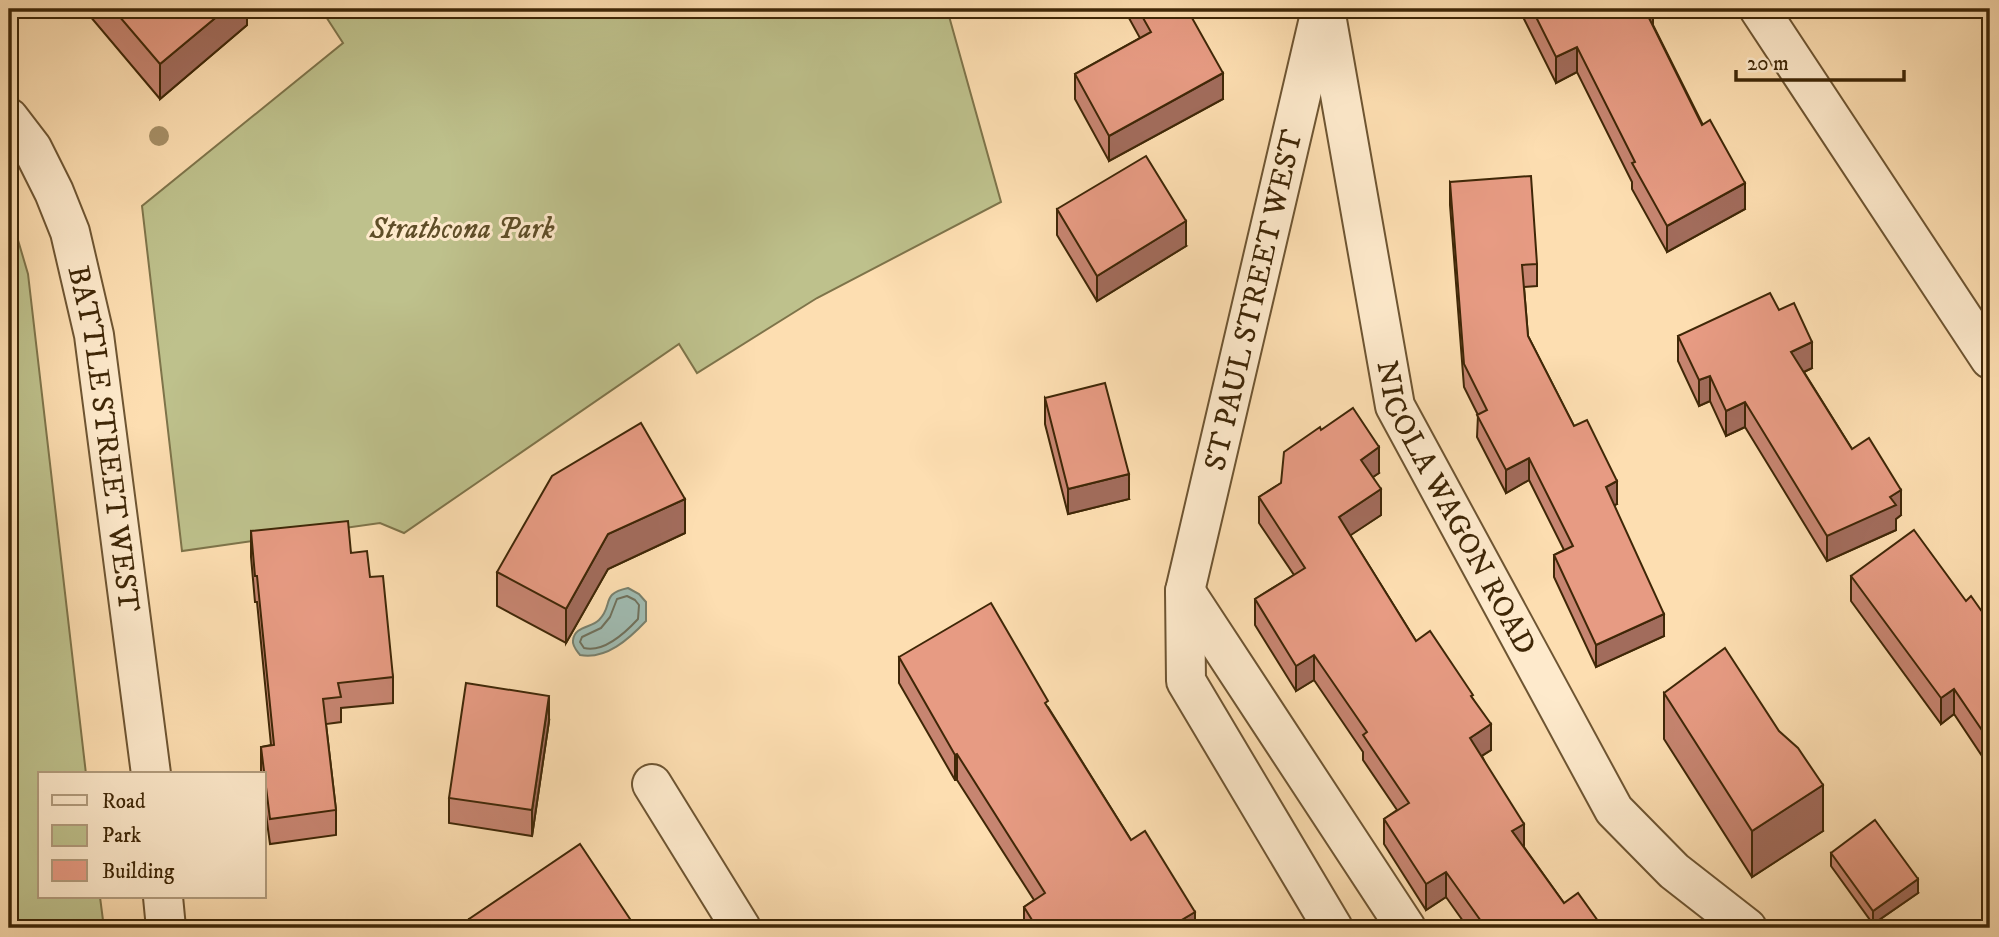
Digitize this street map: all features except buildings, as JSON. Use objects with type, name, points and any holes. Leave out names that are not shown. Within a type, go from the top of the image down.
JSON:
[{"type":"street","name":"ST PAUL STREET WEST","points":[[1323,9],[1185,591],[1186,681],[1333,928]]},
{"type":"street","name":"NICOLA WAGON ROAD","points":[[1323,9],[1395,406],[1614,810],[1674,871],[1747,928]]},
{"type":"street","points":[[1759,9],[1990,359]]},
{"type":"street","name":"BATTLE STREET WEST","points":[[9,118],[32,148],[70,232],[94,335],[151,772]]},
{"type":"street","points":[[1185,591],[1406,928]]},
{"type":"street","points":[[652,784],[741,928]]},
{"type":"street","points":[[163,898],[166,928]]},
{"type":"green space","name":"Strathcona Park","points":[[321,9],[947,9],[1001,202],[817,298],[697,373],[679,344],[404,533],[380,523],[182,551],[142,206],[343,43]]},
{"type":"green space","points":[[9,222],[18,240],[28,274],[86,772],[38,772],[38,898],[100,898],[104,928],[9,928]]},
{"type":"water","points":[[628,588],[646,602],[646,621],[616,647],[590,656],[580,655],[573,644],[574,635],[599,620],[614,593]]}]
